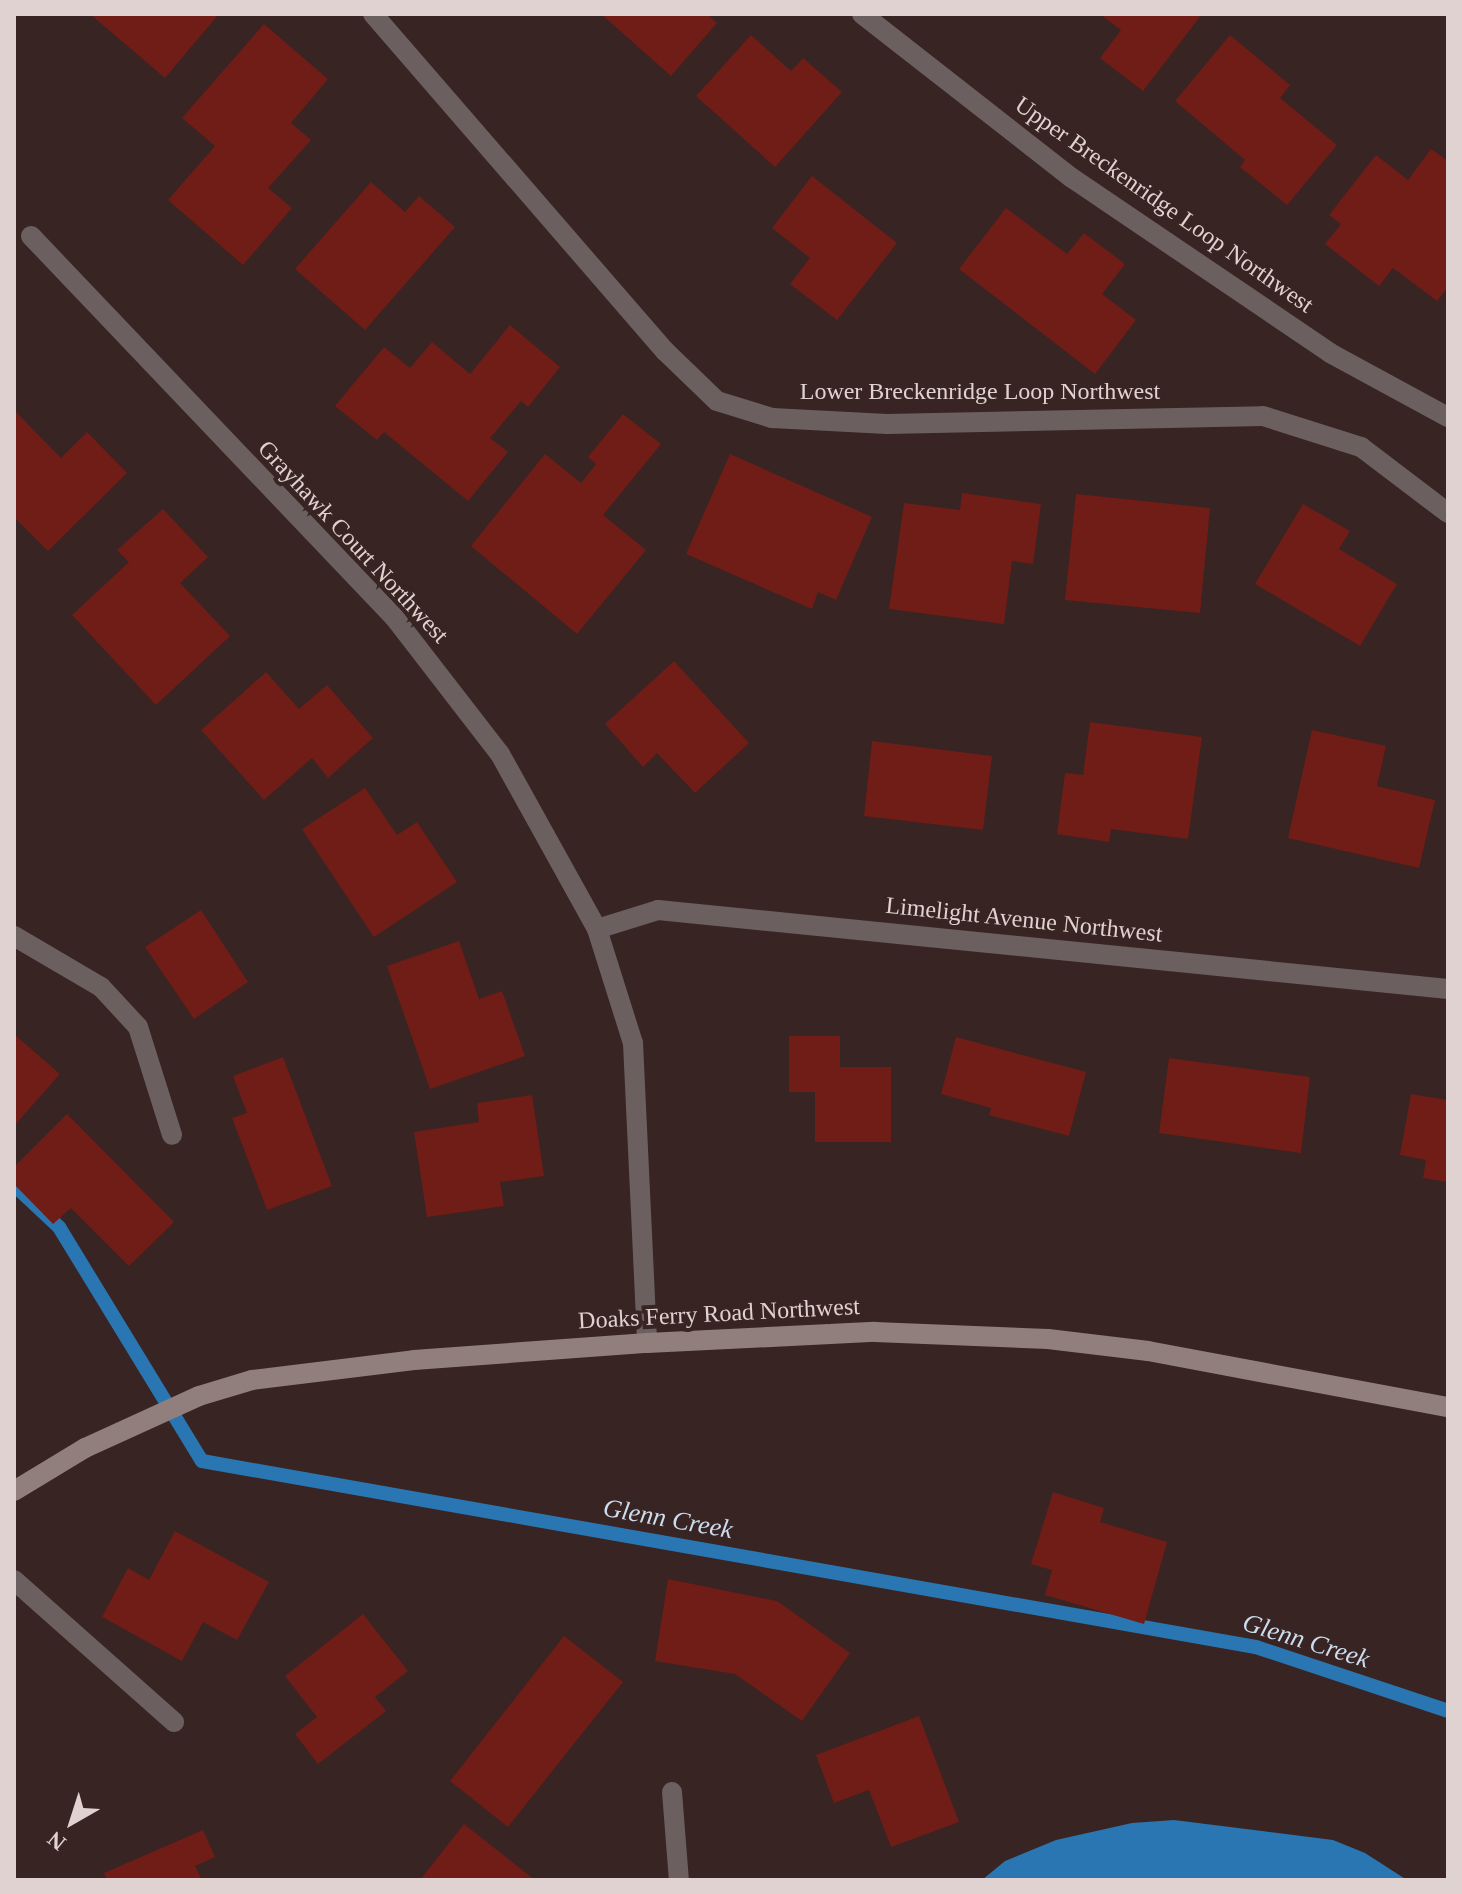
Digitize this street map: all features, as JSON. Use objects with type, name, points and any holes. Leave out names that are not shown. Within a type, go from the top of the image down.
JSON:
[{"type":"main road","name":"Doaks Ferry Road Northwest","points":[[14,1491],[99,1441],[199,1396],[252,1380],[414,1360],[647,1343],[875,1332],[1048,1339],[1148,1351],[1448,1407]]},
{"type":"street","name":"Lower Breckenridge Loop Northwest","points":[[373,14],[665,351],[717,401],[772,418],[887,424],[1263,416],[1361,447],[1448,513]]},
{"type":"street","name":"Upper Breckenridge Loop Northwest","points":[[862,14],[1072,178],[1330,353],[1448,417]]},
{"type":"street","name":"Grayhawk Court Northwest","points":[[31,236],[394,617],[500,754],[597,929],[633,1043],[647,1343]]},
{"type":"street","name":"Limelight Avenue Northwest","points":[[597,929],[658,910],[1448,989]]},
{"type":"street","points":[[14,936],[101,987],[138,1027],[172,1135]]},
{"type":"street","points":[[14,1580],[174,1722]]},
{"type":"street","points":[[672,1792],[679,1880]]},
{"type":"water","points":[[1174,1820],[1333,1840],[1365,1853],[1407,1880],[982,1880],[1005,1861],[1056,1840],[1132,1823]]},
{"type":"building","points":[[90,14],[219,14],[165,78]]},
{"type":"building","points":[[601,14],[707,14],[717,23],[671,76]]},
{"type":"building","points":[[1100,14],[1202,14],[1143,91],[1100,58],[1121,30]]},
{"type":"building","points":[[264,24],[328,79],[291,123],[311,140],[268,188],[292,208],[243,265],[168,200],[215,146],[182,118]]},
{"type":"building","points":[[751,35],[791,71],[803,58],[842,92],[775,167],[696,96]]},
{"type":"building","points":[[1230,35],[1290,85],[1280,98],[1337,145],[1287,205],[1240,167],[1245,160],[1175,101]]},
{"type":"building","points":[[1431,149],[1448,161],[1448,287],[1437,301],[1393,268],[1379,286],[1325,244],[1341,224],[1329,215],[1376,155],[1408,180]]},
{"type":"building","points":[[812,176],[897,243],[837,320],[790,284],[810,258],[772,228]]},
{"type":"building","points":[[371,182],[405,212],[419,196],[455,227],[365,330],[295,269]]},
{"type":"building","points":[[1006,208],[1067,254],[1084,233],[1125,264],[1102,294],[1136,320],[1095,374],[959,269]]},
{"type":"building","points":[[510,325],[560,367],[528,407],[521,401],[490,438],[508,452],[468,501],[384,432],[377,440],[335,406],[384,347],[410,368],[432,342],[470,374]]},
{"type":"building","points":[[16,412],[61,458],[87,432],[127,473],[48,551],[14,517]]},
{"type":"building","points":[[623,414],[661,444],[603,515],[646,550],[577,634],[471,546],[545,454],[581,483],[596,464],[588,457]]},
{"type":"building","points":[[730,454],[872,517],[836,600],[818,592],[812,609],[686,554]]},
{"type":"building","points":[[962,493],[1041,504],[1033,564],[1012,561],[1004,624],[889,609],[904,503],[960,510]]},
{"type":"building","points":[[1076,494],[1210,508],[1200,613],[1065,600]]},
{"type":"building","points":[[1303,504],[1350,531],[1339,549],[1397,584],[1360,646],[1255,584]]},
{"type":"building","points":[[163,509],[208,557],[180,583],[230,636],[156,705],[72,615],[129,562],[117,550]]},
{"type":"building","points":[[674,661],[749,743],[695,793],[657,753],[643,767],[605,724]]},
{"type":"building","points":[[266,672],[299,709],[327,685],[373,738],[328,778],[312,758],[264,800],[201,730]]},
{"type":"building","points":[[1090,722],[1202,737],[1188,839],[1111,829],[1109,842],[1057,834],[1065,773],[1083,775]]},
{"type":"building","points":[[1312,730],[1386,746],[1377,786],[1435,800],[1419,868],[1288,838]]},
{"type":"building","points":[[872,741],[992,756],[983,830],[864,816]]},
{"type":"building","points":[[365,788],[397,835],[417,822],[457,882],[374,937],[302,829]]},
{"type":"building","points":[[201,910],[248,982],[194,1019],[145,947]]},
{"type":"building","points":[[459,941],[479,999],[502,991],[525,1056],[430,1089],[387,966]]},
{"type":"building","points":[[14,1034],[60,1074],[14,1126]]},
{"type":"building","points":[[789,1036],[840,1036],[840,1067],[891,1067],[891,1142],[815,1142],[815,1092],[789,1092]]},
{"type":"building","points":[[956,1037],[1086,1072],[1069,1136],[989,1115],[991,1108],[941,1094]]},
{"type":"building","points":[[283,1057],[332,1186],[267,1210],[232,1118],[247,1113],[233,1076]]},
{"type":"building","points":[[1169,1058],[1310,1077],[1301,1153],[1159,1133]]},
{"type":"building","points":[[1411,1094],[1448,1100],[1448,1182],[1423,1178],[1426,1160],[1400,1155]]},
{"type":"building","points":[[532,1095],[544,1176],[500,1182],[504,1206],[427,1217],[414,1132],[479,1122],[477,1103]]},
{"type":"building","points":[[67,1114],[174,1222],[129,1266],[71,1208],[53,1224],[14,1184],[14,1167]]},
{"type":"building","points":[[1053,1492],[1104,1508],[1100,1522],[1167,1542],[1144,1624],[1045,1595],[1052,1570],[1031,1564]]},
{"type":"building","points":[[175,1531],[269,1582],[237,1640],[203,1622],[182,1661],[102,1617],[128,1568],[149,1580]]},
{"type":"building","points":[[668,1579],[777,1601],[850,1653],[802,1721],[735,1674],[655,1661]]},
{"type":"building","points":[[363,1614],[408,1671],[375,1697],[386,1711],[318,1764],[295,1734],[317,1717],[285,1676]]},
{"type":"building","points":[[564,1636],[623,1682],[508,1827],[450,1781]]},
{"type":"building","points":[[919,1716],[959,1822],[891,1847],[869,1790],[834,1803],[816,1755]]},
{"type":"building","points":[[464,1824],[535,1880],[420,1880]]},
{"type":"building","points":[[203,1830],[215,1857],[195,1866],[202,1880],[107,1880],[104,1873]]},
{"type":"waterway","name":"Glenn Creek","points":[[14,1185],[59,1227],[202,1461],[1256,1647],[1448,1711]]}]
